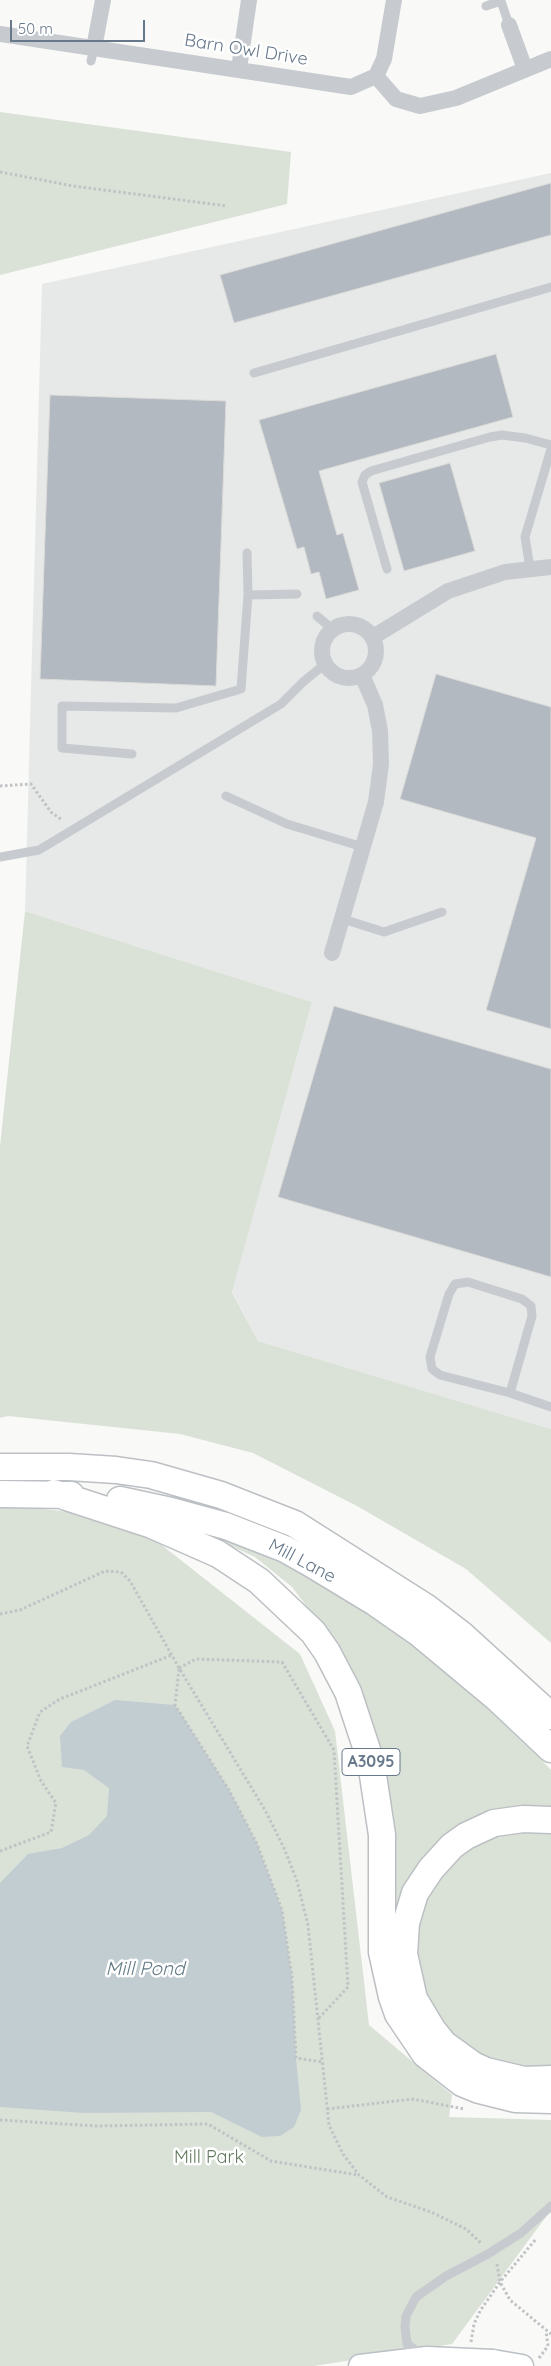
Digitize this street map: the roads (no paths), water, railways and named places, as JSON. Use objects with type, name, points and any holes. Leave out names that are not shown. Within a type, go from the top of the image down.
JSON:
[{"type":"main road","name":"Mill Lane","points":[[0,1467],[79,1467],[151,1475],[222,1495],[294,1524],[427,1608],[462,1635],[551,1716]]},
{"type":"main road","name":"Mill Lane","points":[[0,1494],[54,1493],[130,1501],[226,1526],[284,1549],[337,1578],[419,1632],[496,1698],[551,1749]]},
{"type":"main road","name":"A3095","points":[[54,1493],[152,1525],[218,1554],[259,1581],[312,1632],[327,1652],[348,1692],[357,1715],[372,1770],[382,1835],[382,1952],[392,1997],[398,2014],[425,2054],[462,2083],[502,2097],[534,2101],[551,2100]]},
{"type":"main road","points":[[294,1524],[359,1550],[456,1613],[505,1650],[551,1691]]},
{"type":"main road","points":[[551,1820],[523,1819],[494,1824],[466,1836],[452,1846],[422,1879],[415,1893],[406,1923],[404,1954],[414,1999],[432,2029],[444,2044],[473,2065],[486,2071],[524,2080],[551,2079]]},
{"type":"street","points":[[92,55],[103,0]]},
{"type":"street","points":[[239,69],[249,0]]},
{"type":"street","points":[[394,0],[384,59],[376,76],[396,99],[420,106],[456,98],[551,59]]},
{"type":"street","points":[[509,24],[524,69]]},
{"type":"street","name":"Barn Owl Drive","points":[[0,34],[92,55],[239,69],[351,87],[376,76]]},
{"type":"street","points":[[373,637],[448,591],[497,574],[551,566]]},
{"type":"street","points":[[347,623],[355,624],[369,631],[373,637],[377,654],[374,663],[362,675],[355,678],[341,677],[325,664],[322,657],[324,642],[332,629],[347,623]]},
{"type":"street","points":[[332,953],[376,802],[381,764],[380,731],[375,705],[362,675]]},
{"type":"street","points":[[360,2366],[427,2358],[530,2363]]},
{"type":"lane","points":[[486,6],[501,1],[509,24]]},
{"type":"lane","points":[[254,373],[551,287]]},
{"type":"lane","points":[[387,569],[362,482],[365,475],[371,471],[502,435],[525,438],[551,447],[524,537],[530,568]]},
{"type":"lane","points":[[132,754],[62,748],[62,706],[176,708],[241,689],[248,595],[248,553]]},
{"type":"lane","points":[[248,595],[297,594]]},
{"type":"lane","points":[[317,616],[332,629]]},
{"type":"lane","points":[[0,858],[39,850],[281,704],[325,664]]},
{"type":"lane","points":[[226,796],[287,824],[364,847]]},
{"type":"lane","points":[[343,919],[384,932],[442,912]]},
{"type":"lane","points":[[510,1393],[532,1316],[531,1306],[522,1299],[468,1282],[455,1284],[449,1294],[430,1357],[432,1369],[440,1375],[510,1393],[551,1407]]},
{"type":"lane","points":[[427,2358],[407,2344],[406,2316],[416,2297],[446,2276],[488,2254],[521,2233],[551,2206]]},
{"type":"water","name":"Mill Pond","points":[[115,1700],[175,1705],[229,1790],[257,1844],[282,1910],[292,1977],[301,2110],[294,2127],[280,2136],[262,2137],[211,2112],[84,2113],[0,2107],[0,1883],[28,1854],[62,1848],[89,1835],[107,1816],[109,1788],[84,1770],[62,1767],[60,1736],[71,1722]]},
{"type":"park label","name":"Mill Park","points":[[209,2158]]}]
